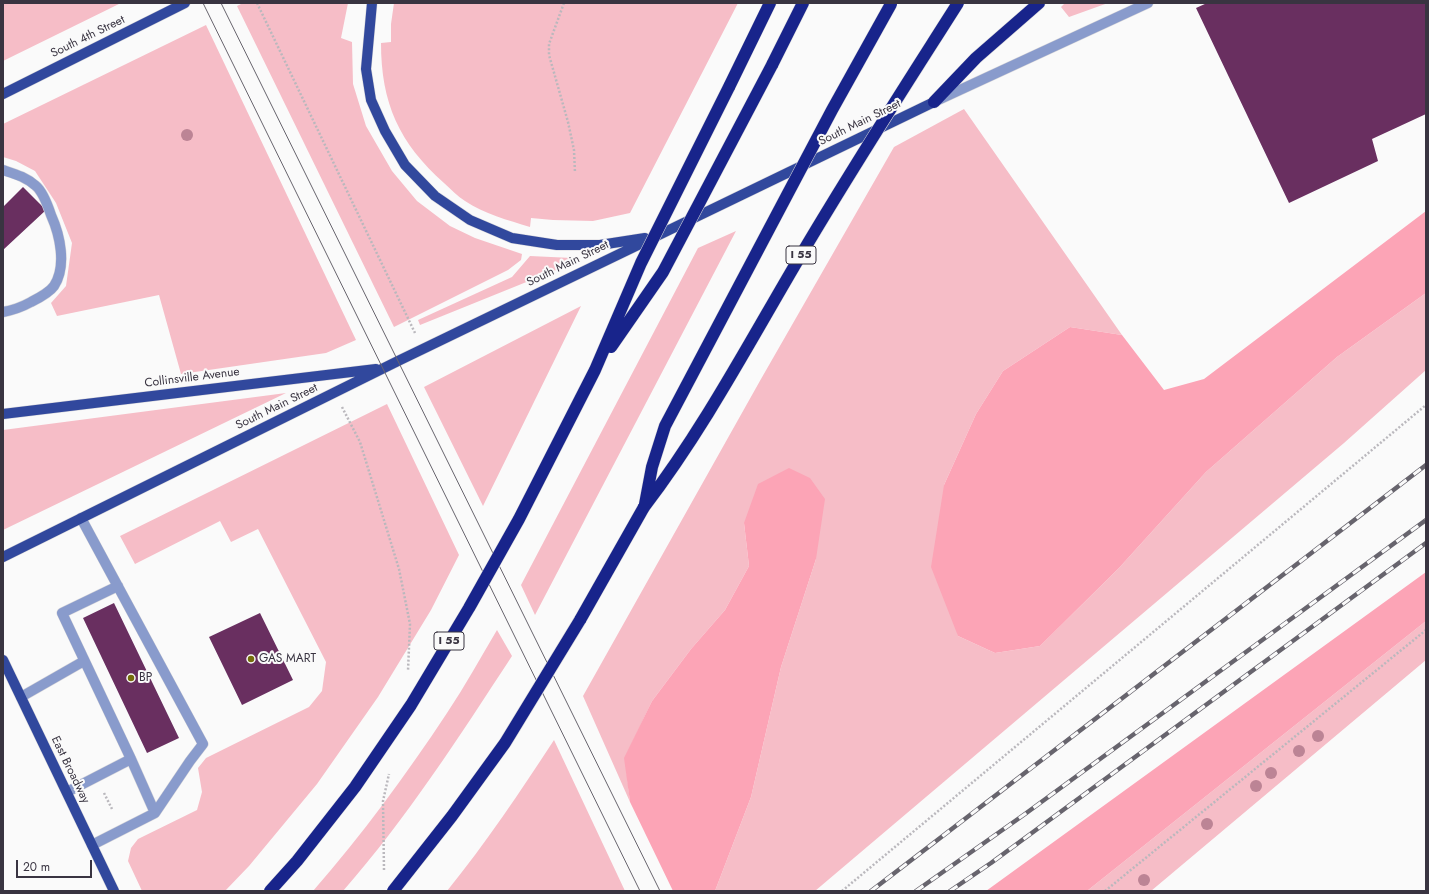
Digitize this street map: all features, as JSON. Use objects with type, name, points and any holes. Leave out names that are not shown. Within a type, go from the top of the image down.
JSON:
[{"type":"highway","name":"I 55","points":[[270,891],[297,861],[355,787],[411,705],[469,608],[519,519],[595,370],[641,263],[770,3]]},
{"type":"highway","name":"I 55","points":[[595,370],[663,272],[803,3]]},
{"type":"highway","name":"I 55","points":[[644,507],[652,467],[665,426],[832,110],[892,3]]},
{"type":"highway","name":"I 55","points":[[393,891],[452,816],[505,743],[580,620],[644,507],[670,474],[692,439],[802,253],[958,3]]},
{"type":"highway","points":[[934,102],[976,58],[1032,11],[1039,3]]},
{"type":"main road","name":"South 4th Street","points":[[3,94],[185,3]]},
{"type":"main road","points":[[372,3],[366,68],[371,100],[385,131],[404,165],[435,196],[470,220],[512,238],[557,245],[600,245],[654,237]]},
{"type":"main road","name":"South Main Street","points":[[3,557],[384,368],[934,102]]},
{"type":"main road","name":"Collinsville Avenue","points":[[3,414],[384,368]]},
{"type":"main road","name":"East Broadway","points":[[3,660],[114,891]]},
{"type":"street","name":"South Main Street","points":[[934,102],[1148,3]]},
{"type":"street","points":[[3,170],[23,176],[37,187],[44,198],[58,231],[61,250],[59,273],[53,287],[41,297],[15,310],[3,312]]},
{"type":"street","points":[[81,518],[203,744],[155,813],[92,845]]},
{"type":"street","points":[[118,586],[62,613],[155,813]]},
{"type":"street","points":[[21,697],[84,661]]},
{"type":"street","points":[[67,792],[131,759]]},
{"type":"path","points":[[257,3],[423,349]]},
{"type":"path","points":[[564,3],[549,44],[549,56],[573,143],[575,173]]},
{"type":"path","points":[[334,393],[360,442],[399,569],[410,624],[408,675]]},
{"type":"path","points":[[842,891],[1426,405]]},
{"type":"path","points":[[1105,891],[1426,630]]},
{"type":"path","points":[[384,872],[383,801],[389,772]]},
{"type":"path","points":[[104,793],[112,809]]},
{"type":"shaded area","points":[[3,3],[121,3],[3,61]]},
{"type":"shaded area","points":[[243,3],[348,3],[341,38],[352,42],[353,84],[366,126],[392,171],[417,201],[450,226],[475,238],[522,254],[521,260],[508,270],[394,327],[237,6]]},
{"type":"shaded area","points":[[394,3],[738,3],[630,213],[593,221],[531,218],[530,227],[488,213],[472,206],[462,199],[428,168],[404,137],[389,103],[382,65],[381,43],[391,42],[391,24]]},
{"type":"shaded area","points":[[1065,3],[1108,3],[1069,17],[1061,7]]},
{"type":"shaded area","points":[[206,25],[356,340],[326,353],[181,374],[159,295],[57,316],[51,303],[66,286],[72,243],[56,203],[35,171],[16,161],[3,157],[3,124]]},
{"type":"shaded area","points":[[964,109],[1122,335],[1070,327],[1003,371],[976,414],[944,485],[958,636],[995,653],[1040,646],[1119,568],[1206,472],[1337,357],[1426,293],[1426,370],[1344,443],[815,891],[715,891],[751,797],[781,667],[816,559],[744,523],[749,566],[725,610],[691,649],[652,701],[625,758],[630,802],[583,696],[761,379],[894,147]]},
{"type":"shaded area","points":[[1426,211],[1426,293],[1337,357],[1206,472],[1119,568],[1040,646],[995,653],[958,636],[931,567],[944,485],[976,414],[1003,371],[1070,327],[1122,335],[1164,390],[1204,379]]},
{"type":"shaded area","points":[[736,231],[535,615],[521,585],[698,248]]},
{"type":"shaded area","points":[[530,256],[572,258],[575,261],[571,264],[420,325],[418,320],[512,277]]},
{"type":"shaded area","points":[[581,306],[483,506],[424,387]]},
{"type":"shaded area","points":[[286,393],[3,530],[3,430]]},
{"type":"shaded area","points":[[387,404],[459,555],[431,610],[378,697],[317,784],[249,866],[225,891],[142,891],[128,861],[131,848],[138,839],[197,810],[202,792],[198,768],[206,758],[309,707],[322,691],[326,662],[258,529],[231,542],[220,521],[135,564],[120,536]]},
{"type":"shaded area","points":[[789,468],[810,478],[825,499],[816,559],[781,667],[751,797],[715,891],[673,891],[630,802],[624,758],[652,701],[691,649],[725,610],[749,566],[744,523],[758,484]]},
{"type":"shaded area","points":[[1426,572],[1426,621],[1087,891],[986,891]]},
{"type":"shaded area","points":[[1426,621],[1426,660],[1151,891],[1087,891]]},
{"type":"shaded area","points":[[497,630],[512,656],[411,806],[343,891],[313,891],[366,826],[416,759],[454,703]]},
{"type":"shaded area","points":[[554,740],[625,891],[447,891],[489,836]]},
{"type":"building","points":[[1207,3],[1426,3],[1426,114],[1372,139],[1378,161],[1289,203],[1196,8]]},
{"type":"building","points":[[23,187],[46,210],[3,250],[3,207]]},
{"type":"building","name":"BP","points":[[114,603],[179,738],[147,753],[83,618]]},
{"type":"building","name":"GAS MART","points":[[260,613],[293,680],[242,705],[209,637]]},
{"type":"tram line","points":[[203,3],[640,891]]},
{"type":"tram line","points":[[221,3],[660,891]]},
{"type":"railway","points":[[871,891],[1426,465]]},
{"type":"railway","points":[[916,891],[1025,814],[1426,520]]},
{"type":"railway","points":[[950,891],[991,863],[1426,543]]},
{"type":"place","name":"GAS MART","points":[[251,659]]},
{"type":"place","name":"BP","points":[[131,678]]}]
